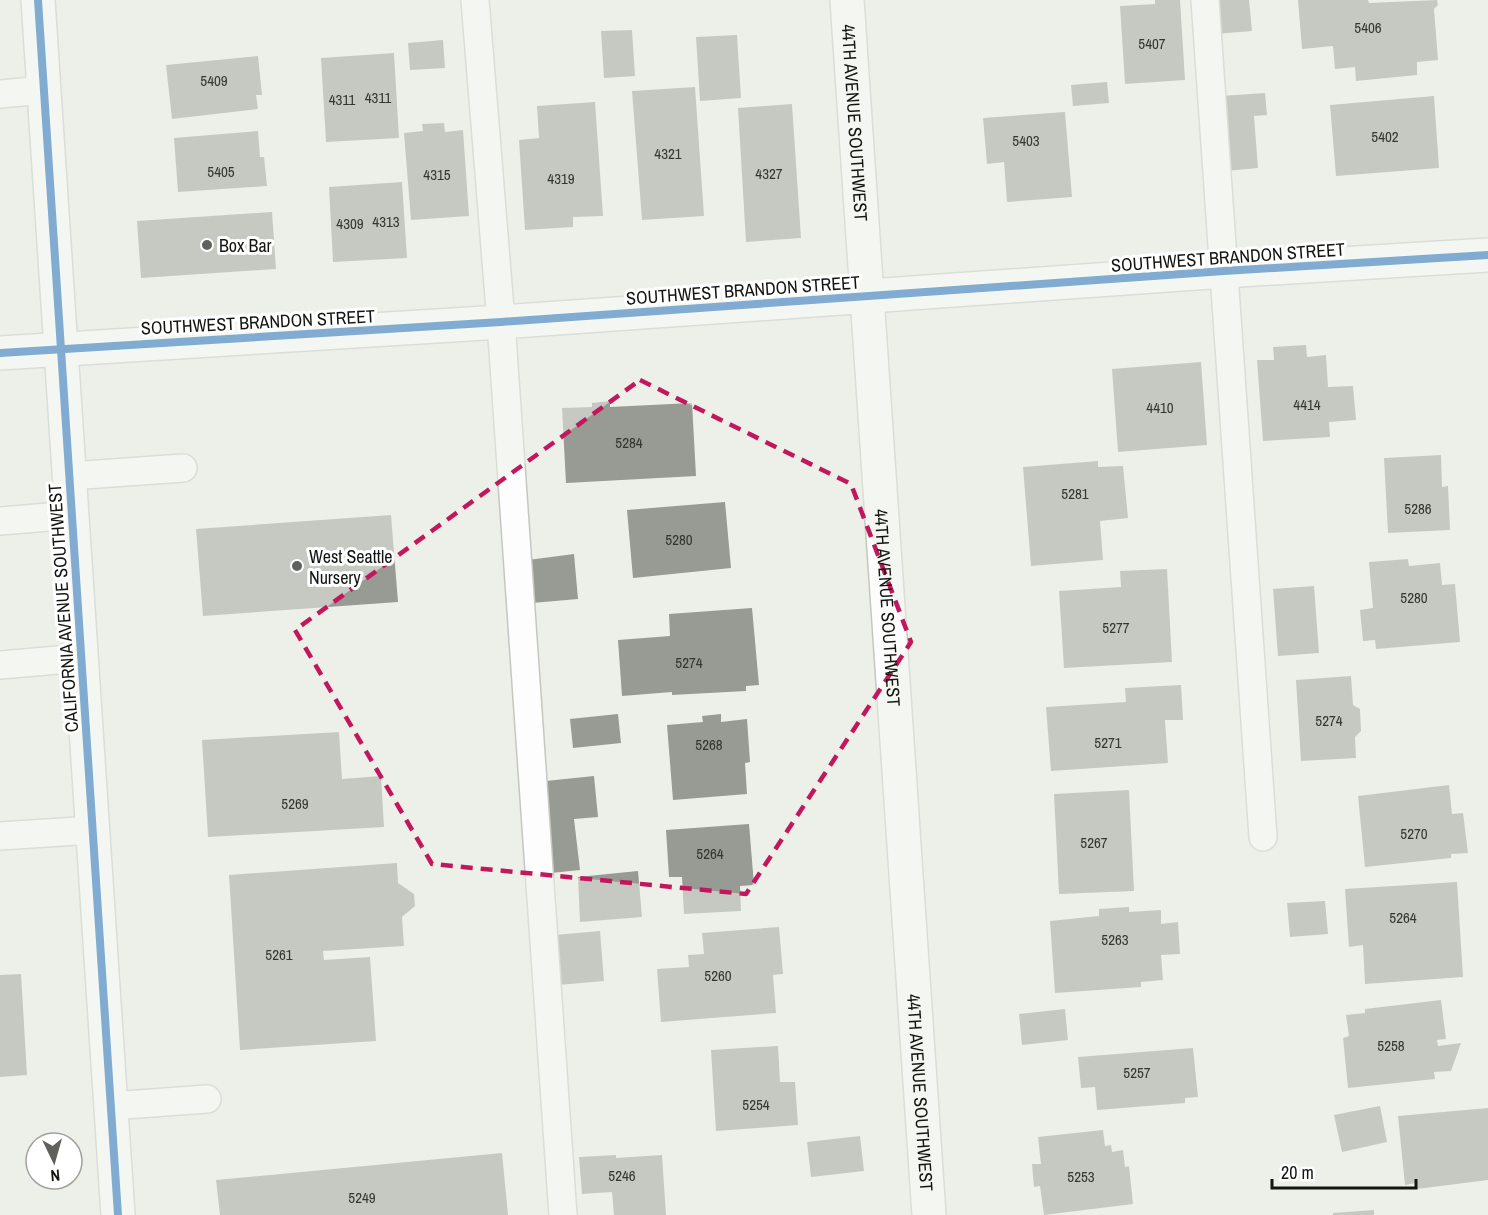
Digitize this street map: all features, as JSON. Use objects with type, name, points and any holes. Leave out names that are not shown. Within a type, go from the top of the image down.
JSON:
[{"type":"street","name":"CALIFORNIA AVENUE SOUTHWEST","points":[[38,0],[118,1215]]},
{"type":"street","name":"44TH AVENUE SOUTHWEST","points":[[847,0],[929,1215]]},
{"type":"street","name":"SOUTHWEST BRANDON STREET","points":[[0,353],[501,322],[1224,271],[1488,255]]},
{"type":"lane","points":[[475,0],[501,322],[563,1215]]},
{"type":"lane","points":[[1205,0],[1263,837]]},
{"type":"lane","points":[[0,94],[44,90]]},
{"type":"lane","points":[[70,476],[183,468]]},
{"type":"lane","points":[[0,521],[73,515]]},
{"type":"lane","points":[[0,665],[81,658]]},
{"type":"lane","points":[[0,836],[93,830]]},
{"type":"lane","points":[[111,1106],[207,1099]]},
{"type":"highlighted area","points":[[640,380],[851,484],[911,642],[746,894],[432,864],[295,630]]},
{"type":"building","points":[[1155,0],[1180,0],[1185,80],[1125,84],[1120,6],[1155,4]]},
{"type":"building","points":[[1212,0],[1249,0],[1252,31],[1215,34]]},
{"type":"building","points":[[1298,0],[1368,0],[1369,3],[1437,0],[1438,5],[1434,9],[1438,60],[1417,62],[1417,75],[1356,81],[1355,67],[1335,69],[1333,46],[1302,49]]},
{"type":"building","points":[[632,30],[635,76],[604,78],[601,31]]},
{"type":"building","points":[[737,35],[741,98],[700,101],[696,37]]},
{"type":"building","points":[[443,40],[445,68],[410,70],[408,43]]},
{"type":"building","points":[[394,53],[399,138],[326,142],[321,58]]},
{"type":"building","points":[[258,56],[262,95],[256,95],[258,109],[172,119],[166,65]]},
{"type":"building","points":[[1107,82],[1109,103],[1073,106],[1071,85]]},
{"type":"building","points":[[695,87],[704,216],[642,220],[632,91]]},
{"type":"building","points":[[1265,93],[1267,115],[1254,116],[1258,168],[1226,171],[1220,96]]},
{"type":"building","points":[[1434,96],[1439,168],[1336,176],[1330,105]]},
{"type":"building","points":[[595,102],[603,216],[573,217],[573,227],[525,230],[519,140],[539,138],[537,106]]},
{"type":"building","points":[[792,104],[801,238],[746,242],[738,108]]},
{"type":"building","points":[[1065,112],[1072,197],[1007,202],[1004,162],[987,164],[983,118]]},
{"type":"building","points":[[444,123],[445,132],[463,130],[469,216],[411,220],[404,133],[423,131],[422,124]]},
{"type":"building","points":[[258,131],[260,157],[264,157],[267,186],[178,192],[174,138]]},
{"type":"building","points":[[402,182],[407,258],[333,262],[329,187]]},
{"type":"building","points":[[272,212],[276,269],[141,278],[137,221]]},
{"type":"building","points":[[1306,345],[1307,357],[1326,355],[1328,387],[1353,386],[1356,420],[1329,422],[1330,437],[1263,441],[1257,360],[1274,360],[1273,347]]},
{"type":"building","points":[[1201,362],[1207,445],[1118,452],[1112,369]]},
{"type":"building","points":[[610,401],[610,407],[692,403],[696,476],[566,483],[562,408],[592,407],[592,403]]},
{"type":"building","points":[[1441,455],[1442,487],[1448,486],[1450,530],[1388,533],[1384,458]]},
{"type":"building","points":[[1098,461],[1098,467],[1123,466],[1128,518],[1100,521],[1103,560],[1031,566],[1023,467]]},
{"type":"building","points":[[725,502],[731,568],[633,578],[627,510]]},
{"type":"building","name":"West Seattle Nursery","points":[[391,515],[398,602],[203,616],[196,529]]},
{"type":"building","points":[[574,554],[578,599],[532,603],[528,560]]},
{"type":"building","points":[[1408,559],[1409,566],[1440,563],[1442,585],[1455,584],[1460,642],[1376,649],[1375,640],[1363,641],[1360,610],[1373,608],[1369,562]]},
{"type":"building","points":[[1167,569],[1172,662],[1064,668],[1059,591],[1121,587],[1120,571]]},
{"type":"building","points":[[1314,586],[1319,653],[1278,656],[1273,589]]},
{"type":"building","points":[[752,608],[759,685],[746,686],[746,691],[672,695],[672,692],[622,696],[618,640],[670,636],[669,614]]},
{"type":"building","points":[[1351,676],[1353,705],[1360,709],[1361,731],[1355,737],[1356,758],[1301,761],[1296,680]]},
{"type":"building","points":[[1181,685],[1183,720],[1165,720],[1168,763],[1051,771],[1046,707],[1126,702],[1125,688]]},
{"type":"building","points":[[618,714],[621,743],[573,748],[570,719]]},
{"type":"building","points":[[721,714],[721,722],[747,719],[750,762],[745,763],[747,794],[673,800],[667,725],[703,722],[702,716]]},
{"type":"building","points":[[339,732],[342,779],[381,776],[384,827],[208,837],[202,740]]},
{"type":"building","points":[[594,776],[598,817],[574,819],[580,870],[551,873],[545,821],[550,821],[546,781]]},
{"type":"building","points":[[1449,785],[1452,814],[1463,813],[1468,853],[1451,854],[1451,858],[1365,867],[1358,796]]},
{"type":"building","points":[[1129,790],[1134,891],[1059,894],[1054,794]]},
{"type":"building","points":[[749,824],[754,885],[740,886],[741,911],[684,914],[682,877],[669,877],[666,830]]},
{"type":"building","points":[[397,863],[398,883],[414,894],[415,906],[402,917],[404,946],[323,951],[324,960],[370,957],[376,1041],[240,1050],[229,875]]},
{"type":"building","points":[[638,871],[642,917],[580,922],[578,877]]},
{"type":"building","points":[[1457,882],[1463,977],[1365,984],[1363,945],[1349,947],[1345,889]]},
{"type":"building","points":[[1325,901],[1328,934],[1290,937],[1287,903]]},
{"type":"building","points":[[1129,907],[1129,912],[1161,910],[1161,924],[1178,922],[1180,954],[1161,955],[1163,980],[1141,982],[1141,987],[1055,993],[1050,921],[1099,916],[1099,909]]},
{"type":"building","points":[[779,927],[783,974],[773,975],[776,1013],[661,1022],[657,969],[689,967],[688,955],[704,954],[702,933]]},
{"type":"building","points":[[600,931],[604,981],[558,985],[554,935]]},
{"type":"building","points":[[21,974],[27,1075],[0,1077],[0,975]]},
{"type":"building","points":[[1441,1000],[1446,1039],[1437,1040],[1438,1046],[1461,1043],[1451,1071],[1434,1072],[1435,1079],[1348,1088],[1343,1038],[1349,1036],[1346,1015],[1365,1013],[1365,1009]]},
{"type":"building","points":[[1065,1009],[1068,1040],[1022,1045],[1019,1014]]},
{"type":"building","points":[[778,1046],[780,1082],[795,1082],[798,1125],[716,1131],[711,1050]]},
{"type":"building","points":[[1193,1048],[1198,1097],[1185,1098],[1185,1103],[1097,1110],[1095,1087],[1081,1088],[1078,1057]]},
{"type":"building","points":[[1380,1106],[1387,1142],[1342,1152],[1334,1115]]},
{"type":"building","points":[[1488,1108],[1488,1180],[1417,1189],[1416,1183],[1405,1185],[1398,1116]]},
{"type":"building","points":[[1103,1130],[1105,1146],[1111,1145],[1112,1152],[1123,1150],[1125,1167],[1129,1166],[1133,1204],[1044,1215],[1040,1186],[1034,1187],[1032,1164],[1041,1164],[1038,1137]]},
{"type":"building","points":[[860,1136],[864,1171],[811,1177],[807,1142]]},
{"type":"building","points":[[502,1153],[508,1215],[220,1215],[216,1180]]},
{"type":"building","points":[[616,1155],[616,1158],[662,1155],[666,1215],[614,1215],[612,1192],[582,1194],[579,1157]]},
{"type":"building","points":[[1374,1210],[1374,1215],[1333,1215],[1333,1213]]},
{"type":"cycle path","points":[[38,0],[118,1215]]},
{"type":"cycle path","points":[[0,353],[501,322],[1224,271],[1488,255]]},
{"type":"place","name":"Box Bar","points":[[207,245]]},
{"type":"place","name":"West Seattle Nursery","points":[[297,566]]}]
